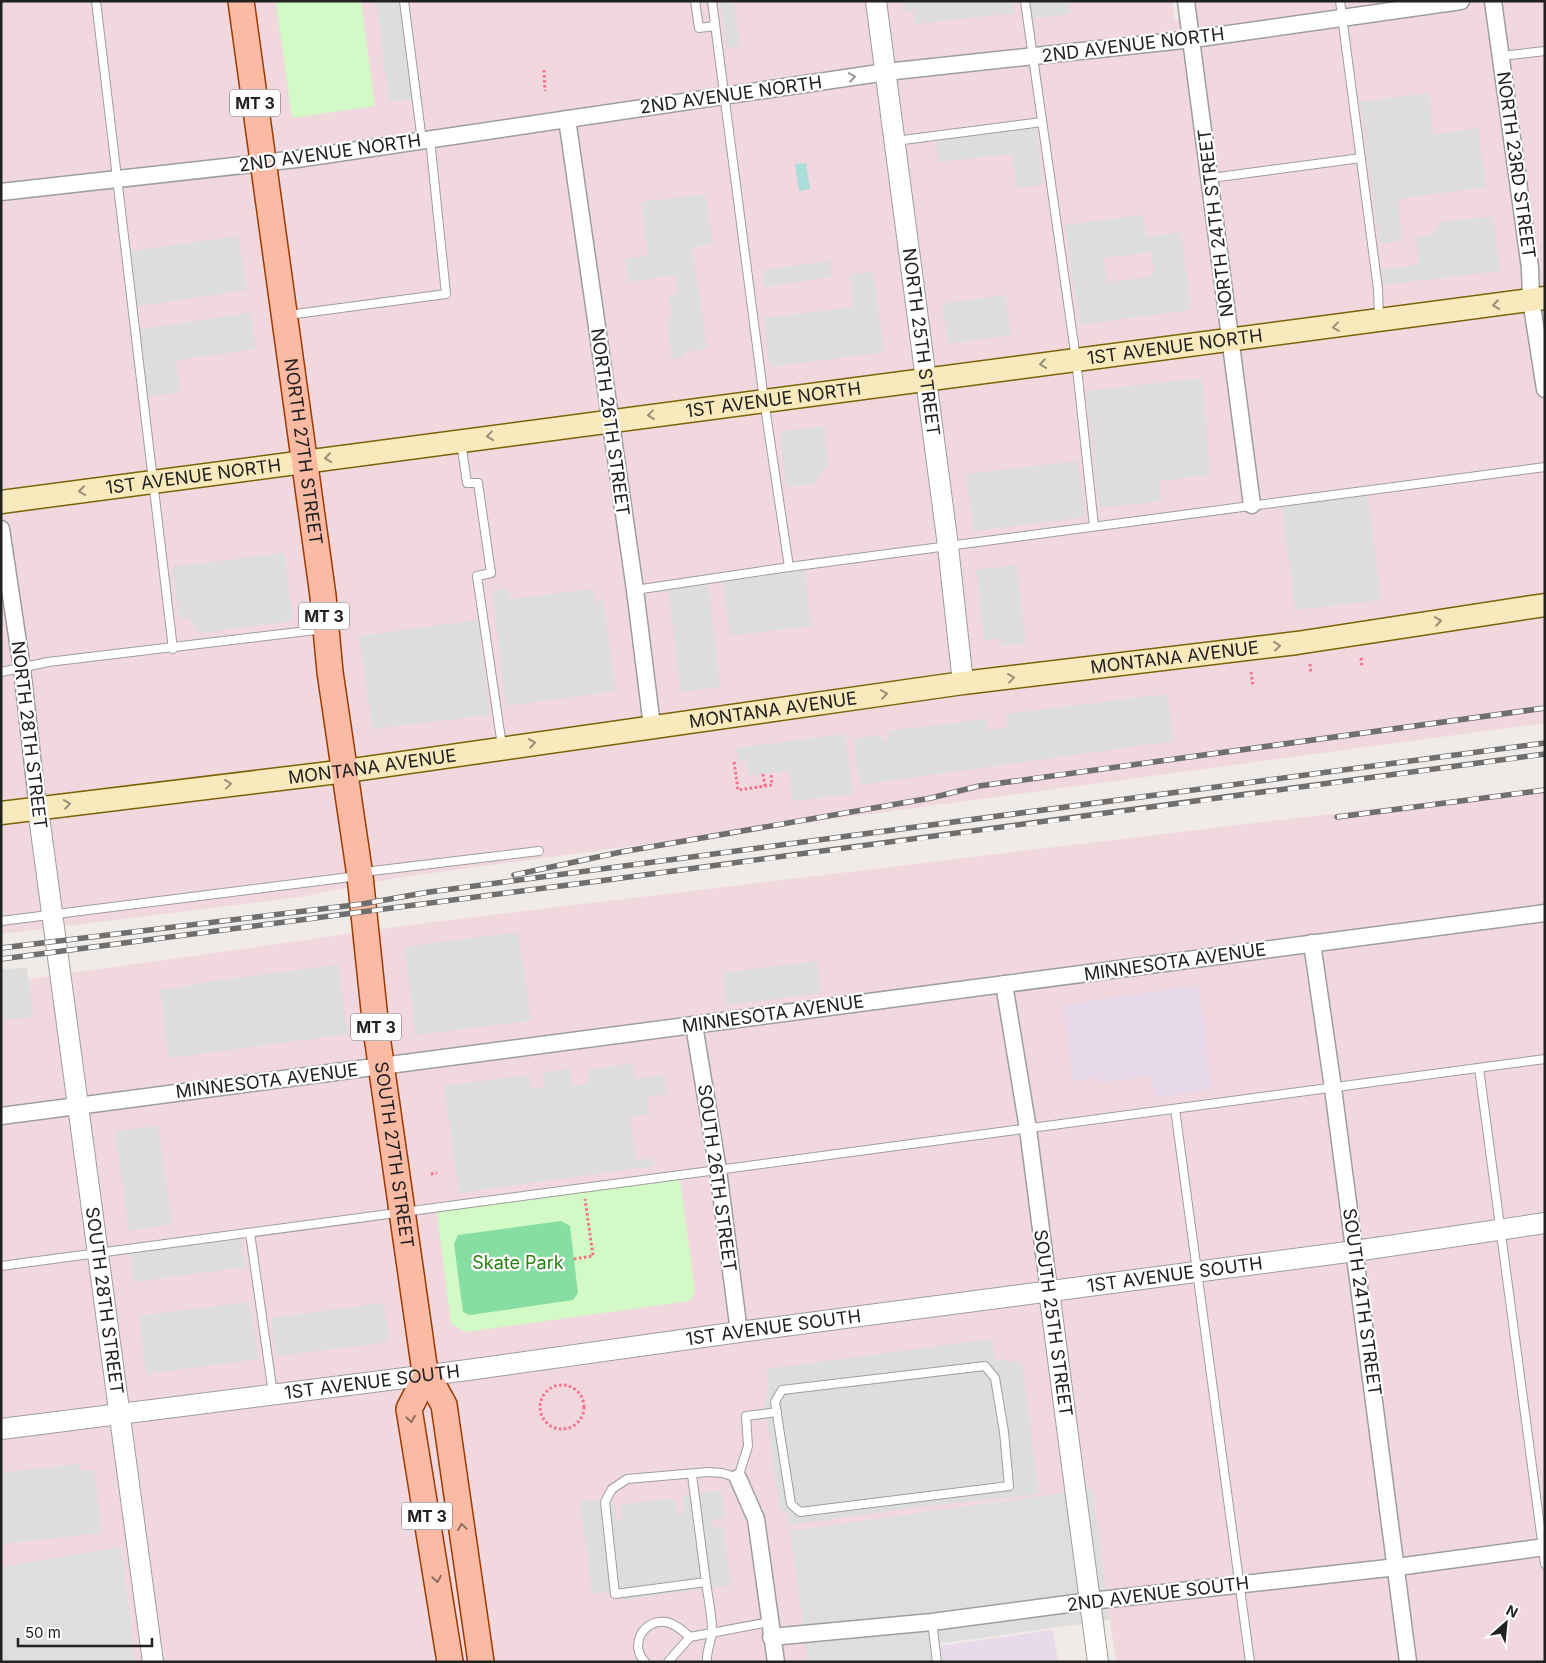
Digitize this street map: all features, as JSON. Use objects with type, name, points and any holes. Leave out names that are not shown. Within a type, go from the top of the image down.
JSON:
[{"type":"main road","name":"NORTH 27TH STREET","points":[[242,1],[262,162],[346,771],[362,904]]},
{"type":"main road","name":"1ST AVENUE NORTH","points":[[1,502],[1076,359],[1380,322],[1538,299]]},
{"type":"main road","name":"MONTANA AVENUE","points":[[1,813],[346,771],[502,747],[963,683],[1289,644],[1545,605]]},
{"type":"main road","name":"SOUTH 27TH STREET","points":[[362,904],[382,1066],[427,1374],[444,1405],[482,1662]]},
{"type":"main road","name":"MT 3","points":[[427,1374],[409,1409],[450,1662]]},
{"type":"street","name":"NORTH 25TH STREET","points":[[876,1],[948,546],[963,683]]},
{"type":"street","name":"NORTH 24TH STREET","points":[[1186,1],[1193,39],[1252,505]]},
{"type":"street","name":"2ND AVENUE NORTH","points":[[1,192],[297,159],[886,72],[1193,39],[1461,1]]},
{"type":"street","name":"NORTH 23RD STREET","points":[[1493,1],[1530,268],[1538,299],[1545,389]]},
{"type":"street","name":"NORTH 26TH STREET","points":[[566,119],[635,590],[652,726]]},
{"type":"street","name":"NORTH 28TH STREET","points":[[1,529],[22,669],[38,809],[57,940]]},
{"type":"street","name":"MINNESOTA AVENUE","points":[[1,1116],[1545,913]]},
{"type":"street","name":"SOUTH 28TH STREET","points":[[57,940],[153,1662]]},
{"type":"street","name":"SOUTH 24TH STREET","points":[[1312,943],[1355,1252],[1408,1662]]},
{"type":"street","name":"SOUTH 25TH STREET","points":[[1004,984],[1028,1129],[1098,1662]]},
{"type":"street","name":"SOUTH 26TH STREET","points":[[694,1025],[718,1170],[739,1332]]},
{"type":"street","name":"1ST AVENUE SOUTH","points":[[1,1429],[273,1395],[1355,1252],[1545,1223]]},
{"type":"street","points":[[738,1478],[756,1519],[776,1662]]},
{"type":"street","name":"2ND AVENUE SOUTH","points":[[770,1629],[932,1622],[1090,1601],[1397,1567],[1544,1547]]},
{"type":"lane","points":[[96,1],[173,649]]},
{"type":"lane","points":[[284,316],[446,294],[426,140],[404,1]]},
{"type":"lane","points":[[695,1],[699,28],[715,26]]},
{"type":"lane","points":[[712,1],[764,400],[789,567]]},
{"type":"lane","points":[[1025,1],[1076,359],[1094,526]]},
{"type":"lane","points":[[1340,1],[1378,289],[1380,322]]},
{"type":"lane","points":[[1501,56],[1545,51]]},
{"type":"lane","points":[[894,141],[1042,122]]},
{"type":"lane","points":[[1211,178],[1361,158]]},
{"type":"lane","points":[[461,440],[467,484],[478,483],[491,573],[477,576],[502,747]]},
{"type":"lane","points":[[635,590],[789,567],[1545,466]]},
{"type":"lane","points":[[1,672],[48,662],[173,649],[326,629]]},
{"type":"lane","points":[[1,921],[539,852]]},
{"type":"lane","points":[[1,1266],[1545,1060]]},
{"type":"lane","points":[[1479,1068],[1545,1564]]},
{"type":"lane","points":[[1175,1109],[1250,1662]]},
{"type":"lane","points":[[250,1232],[273,1395]]},
{"type":"lane","points":[[985,1366],[995,1378],[1004,1432],[1009,1486],[800,1512],[792,1504],[777,1412],[775,1402],[782,1390],[985,1366]]},
{"type":"lane","points":[[706,1582],[615,1594],[606,1502],[612,1490],[626,1479],[722,1473],[738,1478],[748,1446],[746,1416],[777,1412]]},
{"type":"lane","points":[[692,1475],[712,1633],[706,1653],[707,1662]]},
{"type":"lane","points":[[645,1662],[638,1655],[637,1644],[644,1628],[651,1624],[658,1622],[674,1624],[690,1637]]},
{"type":"lane","points":[[932,1622],[937,1662]]},
{"type":"lane","points":[[668,1662],[690,1637],[712,1633],[770,1629]]},
{"type":"path","points":[[544,70],[545,91]]},
{"type":"path","points":[[1361,658],[1362,666]]},
{"type":"path","points":[[1310,664],[1312,674]]},
{"type":"path","points":[[1251,672],[1253,686]]},
{"type":"path","points":[[734,762],[734,773],[738,790],[772,785],[771,773]]},
{"type":"path","points":[[763,774],[765,786]]},
{"type":"path","points":[[431,1174],[437,1173]]},
{"type":"path","points":[[574,1259],[593,1256],[583,1188]]},
{"type":"path","points":[[558,1385],[573,1387],[582,1398],[584,1406],[580,1419],[572,1426],[562,1429],[548,1425],[543,1420],[539,1405],[545,1391],[558,1385]]},
{"type":"shaded area","points":[[1,1],[1172,1],[1175,21],[1190,19],[1187,1],[1545,1],[1545,723],[402,877],[300,897],[1,934]]},
{"type":"shaded area","points":[[376,1],[404,1],[417,99],[389,102]]},
{"type":"shaded area","points":[[720,1],[734,1],[740,46],[726,48]]},
{"type":"shaded area","points":[[904,1],[1014,1],[1015,13],[915,24],[913,11],[905,11]]},
{"type":"shaded area","points":[[1030,1],[1068,1],[1070,14],[1032,19]]},
{"type":"shaded area","points":[[1429,93],[1433,135],[1478,128],[1486,187],[1398,199],[1402,241],[1379,244],[1360,102]]},
{"type":"shaded area","points":[[1036,126],[1043,185],[1017,188],[1012,154],[938,162],[936,138]]},
{"type":"shaded area","points":[[705,194],[713,244],[692,247],[707,349],[685,352],[685,357],[672,359],[666,319],[672,318],[669,296],[678,294],[675,275],[628,282],[625,259],[648,255],[641,202]]},
{"type":"shaded area","points":[[1143,215],[1146,237],[1181,232],[1191,310],[1079,325],[1065,225]],"holes":[[[1151,252],[1154,273],[1150,277],[1107,282],[1104,258]]]},
{"type":"shaded area","points":[[1493,216],[1500,271],[1383,285],[1382,269],[1419,265],[1416,237],[1430,235],[1442,222]]},
{"type":"shaded area","points":[[238,236],[247,290],[132,307],[126,252]]},
{"type":"shaded area","points":[[830,261],[832,277],[764,287],[762,270]]},
{"type":"shaded area","points":[[873,272],[884,352],[770,367],[764,318],[854,307],[850,275]]},
{"type":"shaded area","points":[[1005,295],[1011,335],[948,344],[942,304]]},
{"type":"shaded area","points":[[250,313],[256,349],[176,360],[180,392],[143,397],[135,330]]},
{"type":"shaded area","points":[[1202,378],[1210,475],[1159,481],[1161,501],[1099,508],[1086,391]]},
{"type":"shaded area","points":[[824,426],[828,464],[814,484],[786,487],[780,432]]},
{"type":"shaded area","points":[[1078,461],[1085,517],[973,531],[966,474]]},
{"type":"shaded area","points":[[1367,490],[1381,600],[1295,610],[1281,501]]},
{"type":"shaded area","points":[[284,553],[293,621],[200,633],[188,618],[179,619],[172,567]]},
{"type":"shaded area","points":[[1016,565],[1026,643],[1001,646],[1000,638],[984,640],[976,570]]},
{"type":"shaded area","points":[[805,570],[811,626],[730,636],[723,580]]},
{"type":"shaded area","points":[[708,584],[720,687],[681,692],[668,589]]},
{"type":"shaded area","points":[[509,589],[510,599],[593,589],[595,602],[603,601],[616,691],[506,706],[492,591]]},
{"type":"shaded area","points":[[478,620],[490,715],[372,729],[359,636]]},
{"type":"shaded area","points":[[1167,694],[1174,741],[860,785],[853,739],[881,735],[882,741],[889,741],[888,731],[986,719],[987,730],[1007,728],[1006,714]]},
{"type":"shaded area","points":[[845,734],[853,794],[793,801],[789,771],[748,776],[746,761],[738,762],[736,748]]},
{"type":"shaded area","points":[[1545,788],[1545,1662],[1116,1662],[1092,1489],[790,1531],[808,1662],[136,1662],[121,1547],[1,1567],[1,983],[425,923]]},
{"type":"shaded area","points":[[518,932],[531,1021],[415,1035],[405,947]]},
{"type":"shaded area","points":[[817,961],[821,993],[727,1005],[723,973]]},
{"type":"shaded area","points":[[338,965],[348,1034],[169,1058],[160,990],[191,986],[191,984]]},
{"type":"shaded area","points":[[27,967],[33,1017],[1,1020],[1,970]]},
{"type":"shaded area","points":[[1198,985],[1212,1089],[1155,1098],[1151,1076],[1100,1083],[1099,1077],[1073,1081],[1063,1005]]},
{"type":"shaded area","points":[[633,1063],[635,1079],[664,1075],[667,1094],[647,1097],[649,1114],[630,1117],[636,1160],[653,1158],[654,1166],[459,1193],[444,1086],[529,1075],[531,1089],[545,1088],[543,1072],[570,1069],[572,1086],[589,1084],[587,1070]]},
{"type":"shaded area","points":[[158,1126],[172,1224],[129,1231],[115,1131]]},
{"type":"shaded area","points":[[241,1239],[245,1267],[134,1282],[130,1253]]},
{"type":"shaded area","points":[[250,1302],[258,1359],[146,1374],[139,1316]]},
{"type":"shaded area","points":[[384,1303],[389,1342],[276,1356],[271,1318]]},
{"type":"shaded area","points":[[992,1339],[995,1359],[1022,1363],[1039,1494],[917,1507],[789,1525],[787,1510],[780,1511],[765,1406],[769,1387],[767,1369]]},
{"type":"shaded area","points":[[79,1464],[80,1471],[94,1470],[102,1533],[1,1544],[1,1473]]},
{"type":"shaded area","points":[[1092,1489],[1111,1620],[937,1644],[939,1662],[808,1662],[790,1531]]},
{"type":"shaded area","points":[[721,1490],[725,1518],[711,1520],[712,1528],[723,1526],[731,1585],[624,1600],[607,1592],[592,1594],[580,1502],[595,1500],[615,1504],[617,1521],[622,1520],[620,1505],[674,1498],[677,1516],[684,1512],[682,1496]]},
{"type":"shaded area","points":[[121,1547],[136,1662],[1,1662],[1,1567]]},
{"type":"shaded area","points":[[1053,1630],[1058,1662],[941,1662],[939,1646]]},
{"type":"green space","points":[[276,1],[361,1],[375,106],[292,118]]},
{"type":"green space","name":"Skate Park","points":[[680,1179],[695,1291],[690,1301],[466,1332],[451,1324],[437,1212]]},
{"type":"green space","points":[[561,1221],[570,1226],[578,1293],[573,1300],[470,1315],[463,1312],[454,1244],[458,1235]]},
{"type":"water","points":[[806,163],[810,189],[799,191],[795,164]]},
{"type":"railway","points":[[514,875],[621,852],[931,798],[979,786],[1545,708]]},
{"type":"railway","points":[[1,948],[362,904],[429,892],[1545,743]]},
{"type":"railway","points":[[1,959],[1545,754]]},
{"type":"railway","points":[[1337,817],[1545,790]]}]
